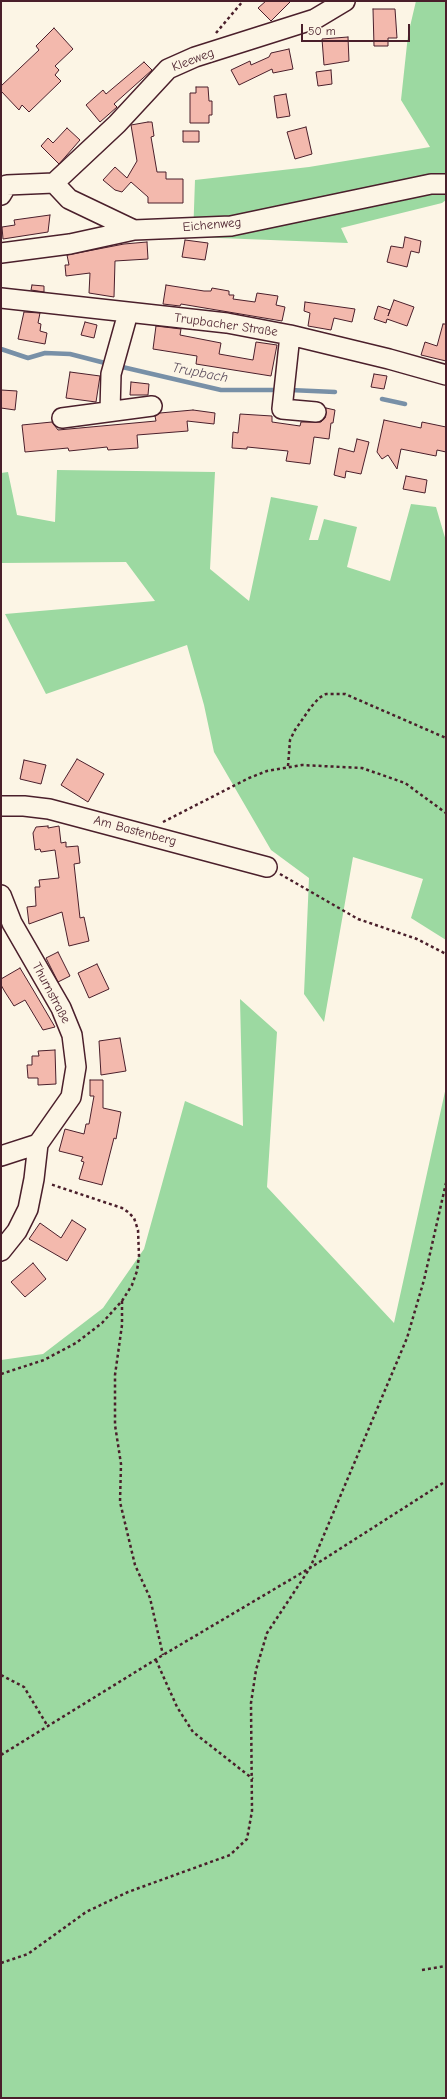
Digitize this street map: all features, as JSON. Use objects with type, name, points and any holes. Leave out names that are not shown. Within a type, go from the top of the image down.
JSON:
[{"type":"street","name":"Kleeweg","points":[[54,183],[117,124],[168,69],[195,57],[315,19],[345,1]]},
{"type":"street","points":[[1,196],[7,185],[54,183],[69,199],[134,230]]},
{"type":"street","name":"Eichenweg","points":[[1,253],[70,244],[134,230],[231,226],[431,184],[446,184]]},
{"type":"street","name":"Trupbacher Straße","points":[[1,298],[227,323],[290,335],[389,359],[446,375]]},
{"type":"street","points":[[110,411],[113,368],[128,312]]},
{"type":"street","points":[[290,335],[282,408],[316,412]]},
{"type":"street","points":[[62,418],[152,406]]},
{"type":"street","name":"Am Bastenberg","points":[[1,806],[24,806],[49,809],[267,867]]},
{"type":"street","name":"Thurnstraße","points":[[1,895],[12,924],[61,1008],[72,1035],[76,1067],[71,1097],[38,1144]]},
{"type":"street","points":[[1,1156],[38,1144],[34,1179],[28,1209],[17,1231],[1,1251]]},
{"type":"path","points":[[214,34],[243,1]]},
{"type":"path","points":[[288,766],[290,740],[295,730],[311,707],[326,694],[345,694],[446,738]]},
{"type":"path","points":[[141,833],[249,778],[288,766],[302,765],[362,768],[405,783],[446,813]]},
{"type":"path","points":[[267,867],[358,918],[417,939],[446,954]]},
{"type":"path","points":[[1,1374],[44,1360],[76,1343],[102,1323],[122,1301],[132,1285],[140,1256],[138,1230],[134,1218],[122,1208],[34,1179]]},
{"type":"path","points":[[1,1963],[28,1954],[86,1912],[128,1892],[230,1855],[247,1839],[252,1811],[252,1703],[256,1670],[267,1633],[310,1568],[406,1338],[424,1280],[446,1183]]},
{"type":"path","points":[[122,1301],[122,1325],[115,1374],[115,1425],[121,1464],[120,1502],[135,1565],[150,1598],[163,1655]]},
{"type":"path","points":[[1,1755],[47,1725],[310,1568],[446,1481]]},
{"type":"path","points":[[156,1660],[177,1707],[193,1732],[253,1779]]},
{"type":"path","points":[[1,1675],[24,1687],[47,1725]]},
{"type":"path","points":[[422,1970],[446,1966]]},
{"type":"green space","points":[[416,1],[446,1],[446,200],[442,203],[341,228],[348,243],[193,237],[195,180],[309,167],[430,147],[401,100],[408,35]]},
{"type":"green space","points":[[57,470],[215,472],[210,569],[249,601],[271,497],[318,506],[309,540],[318,540],[324,519],[357,527],[347,567],[390,581],[411,504],[436,507],[446,541],[446,940],[411,918],[423,879],[353,857],[324,1022],[304,994],[309,878],[271,850],[214,752],[204,705],[187,645],[46,694],[5,614],[155,601],[126,562],[1,563],[1,473],[8,472],[17,515],[55,522]]},
{"type":"green space","points":[[240,999],[277,1032],[267,1187],[394,1323],[446,1087],[446,2098],[1,2098],[1,1360],[43,1354],[103,1308],[144,1249],[185,1101],[243,1126]]},
{"type":"building","points":[[266,1],[291,1],[271,21],[258,8]]},
{"type":"building","points":[[373,9],[395,9],[397,38],[388,38],[388,46],[374,46]]},
{"type":"building","points":[[54,28],[73,49],[55,66],[59,70],[55,75],[61,81],[29,112],[22,105],[19,110],[1,91],[1,86],[39,50],[36,46]]},
{"type":"building","points":[[348,37],[349,61],[324,65],[322,39]]},
{"type":"building","points":[[289,49],[293,69],[273,73],[272,69],[239,85],[231,70],[250,61],[251,65],[269,57],[271,53]]},
{"type":"building","points":[[144,62],[152,70],[114,104],[117,107],[100,122],[86,105],[103,90],[106,94]]},
{"type":"building","points":[[331,70],[332,84],[318,86],[316,72]]},
{"type":"building","points":[[196,87],[208,87],[209,101],[212,101],[212,115],[209,115],[209,123],[190,123],[190,93],[196,93]]},
{"type":"building","points":[[286,94],[290,116],[277,118],[274,96]]},
{"type":"building","points":[[152,122],[154,136],[151,137],[157,172],[166,172],[166,179],[183,179],[183,203],[148,203],[148,197],[131,182],[122,192],[115,190],[103,180],[115,167],[127,178],[137,161],[131,125]]},
{"type":"building","points":[[306,127],[312,154],[295,159],[287,132]]},
{"type":"building","points":[[67,128],[80,140],[59,164],[41,146],[48,138],[53,143]]},
{"type":"building","points":[[183,131],[199,131],[199,142],[183,142]]},
{"type":"building","points":[[50,215],[48,232],[3,239],[2,227],[15,225],[14,220]]},
{"type":"building","points":[[405,237],[421,241],[419,253],[411,251],[407,267],[387,262],[391,246],[403,248]]},
{"type":"building","points":[[185,240],[208,243],[205,260],[182,257]]},
{"type":"building","points":[[147,242],[148,259],[115,261],[114,297],[89,293],[90,273],[66,276],[65,265],[69,265],[67,255],[124,244]]},
{"type":"building","points":[[32,285],[44,286],[44,292],[31,290]]},
{"type":"building","points":[[166,285],[204,291],[211,291],[212,288],[229,291],[229,295],[234,295],[233,299],[255,302],[257,293],[278,296],[276,305],[285,307],[282,321],[181,304],[180,306],[163,304]]},
{"type":"building","points":[[394,300],[414,307],[407,326],[387,319],[386,323],[374,319],[378,306],[390,310],[388,316]]},
{"type":"building","points":[[305,302],[355,309],[352,322],[334,318],[331,330],[308,326],[310,313],[304,311]]},
{"type":"building","points":[[24,312],[40,313],[38,323],[41,324],[40,331],[47,333],[45,344],[18,339]]},
{"type":"building","points":[[85,322],[97,325],[94,338],[81,335]]},
{"type":"building","points":[[443,324],[446,324],[446,361],[421,355],[425,342],[437,346]]},
{"type":"building","points":[[156,326],[181,329],[180,335],[221,343],[219,354],[253,360],[256,342],[277,345],[271,376],[196,364],[197,356],[153,349]]},
{"type":"building","points":[[70,372],[100,376],[96,402],[66,398]]},
{"type":"building","points":[[374,374],[387,376],[384,389],[371,387]]},
{"type":"building","points":[[131,382],[149,384],[148,395],[130,395]]},
{"type":"building","points":[[1,390],[17,391],[15,410],[1,408]]},
{"type":"building","points":[[326,408],[335,410],[333,423],[331,423],[329,439],[314,437],[310,464],[286,461],[288,451],[247,447],[247,449],[232,448],[233,432],[238,433],[240,414],[272,416],[272,422],[300,426],[301,422],[321,422],[325,418]]},
{"type":"building","points":[[193,410],[215,413],[214,424],[187,421],[188,431],[137,435],[138,448],[108,450],[107,447],[69,451],[68,448],[25,452],[22,425],[52,422],[58,430],[156,421],[155,416],[160,413]]},
{"type":"building","points":[[384,420],[421,428],[422,422],[446,427],[446,452],[437,450],[436,456],[401,449],[397,469],[388,455],[382,459],[377,452]]},
{"type":"building","points":[[357,439],[369,442],[361,474],[346,471],[345,478],[334,475],[339,448],[354,452]]},
{"type":"building","points":[[406,476],[427,480],[425,493],[403,489]]},
{"type":"building","points":[[77,759],[104,774],[88,802],[61,785]]},
{"type":"building","points":[[24,760],[46,765],[41,784],[20,779]]},
{"type":"building","points":[[48,826],[48,828],[59,826],[61,843],[66,842],[66,847],[78,846],[80,863],[74,864],[80,918],[84,917],[89,941],[69,946],[62,912],[29,924],[27,907],[36,906],[35,887],[40,887],[39,880],[59,878],[55,850],[41,852],[40,849],[35,850],[33,833],[36,827]]},
{"type":"building","points":[[58,952],[70,976],[58,982],[46,958]]},
{"type":"building","points":[[97,964],[109,989],[89,998],[78,973]]},
{"type":"building","points":[[20,968],[55,1027],[43,1030],[25,1000],[14,1006],[5,992],[1,985],[1,979]]},
{"type":"building","points":[[120,1038],[126,1071],[101,1075],[99,1041]]},
{"type":"building","points":[[55,1050],[56,1084],[38,1085],[38,1078],[28,1078],[27,1065],[32,1065],[32,1056],[39,1056],[38,1051]]},
{"type":"building","points":[[90,1080],[103,1080],[103,1108],[121,1112],[116,1139],[114,1138],[102,1185],[79,1179],[84,1162],[81,1161],[83,1157],[59,1151],[65,1129],[84,1134],[86,1124],[89,1124],[94,1096],[90,1096]]},
{"type":"building","points":[[72,1220],[86,1229],[67,1261],[29,1239],[40,1223],[61,1238]]},
{"type":"building","points":[[33,1263],[46,1279],[25,1297],[11,1282]]},
{"type":"waterway","name":"Trupbach","points":[[1,349],[28,358],[45,353],[70,354],[109,364]]},
{"type":"waterway","name":"Trupbach","points":[[118,366],[221,390],[279,390]]},
{"type":"waterway","name":"Trupbach","points":[[290,390],[335,392]]},
{"type":"waterway","name":"Trupbach","points":[[382,399],[405,404]]}]
